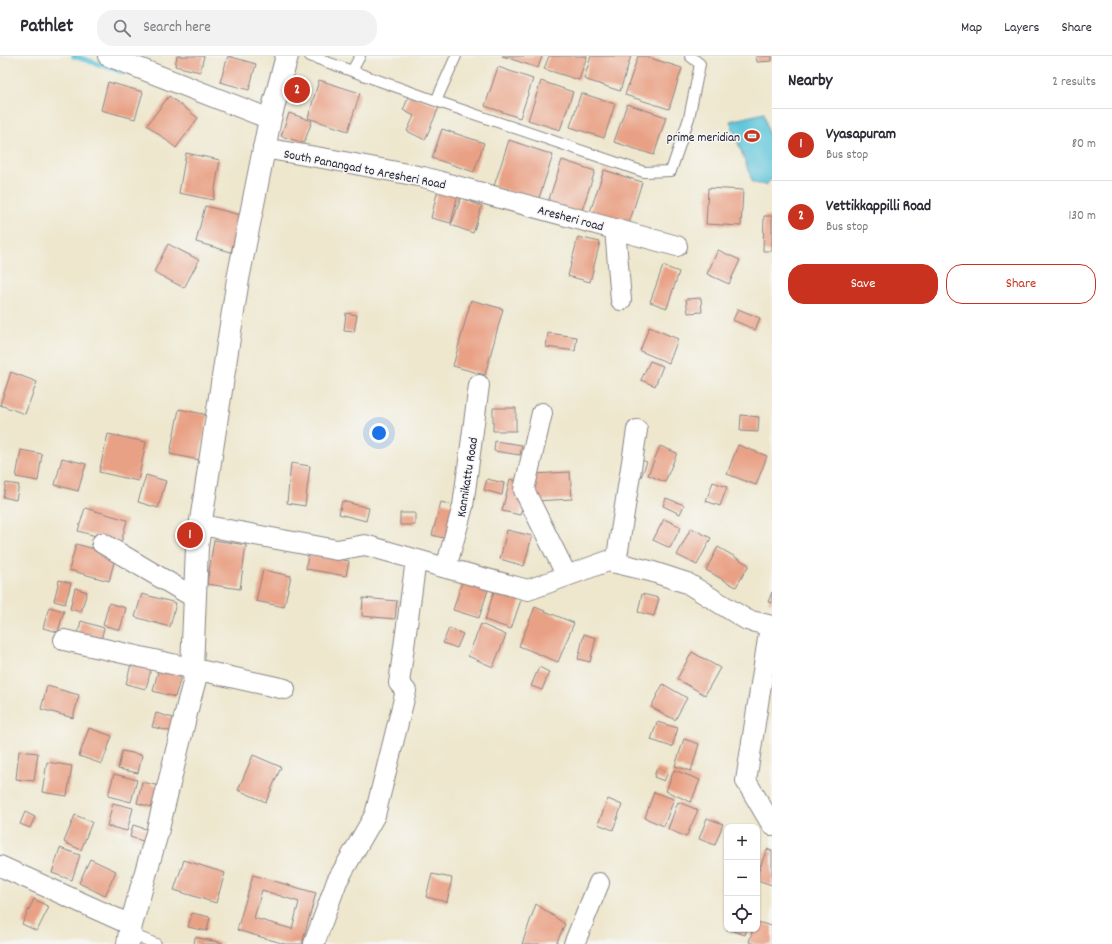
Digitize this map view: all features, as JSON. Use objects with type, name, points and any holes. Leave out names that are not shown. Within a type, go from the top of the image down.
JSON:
[{"type":"main road","points":[[129,934],[158,833],[188,701],[195,679],[192,668],[197,547],[238,279],[263,148],[287,56]]},
{"type":"street","points":[[108,56],[270,119]]},
{"type":"street","name":"South Panangad to Aresheri Road","points":[[263,148],[334,160],[423,178],[466,189]]},
{"type":"street","name":"Aresheri road","points":[[466,189],[677,246]]},
{"type":"street","points":[[615,229],[621,300]]},
{"type":"street","name":"Kannikattu Road","points":[[446,568],[463,506],[479,385]]},
{"type":"street","points":[[542,413],[524,490],[567,576]]},
{"type":"street","points":[[616,563],[637,430]]},
{"type":"street","points":[[201,525],[337,550],[365,545],[528,590],[608,561],[650,571],[687,583],[747,620],[771,626],[746,781],[772,825]]},
{"type":"street","points":[[102,543],[195,598]]},
{"type":"street","points":[[314,944],[337,881],[375,815],[406,691],[399,683],[416,560]]},
{"type":"street","points":[[64,640],[286,689]]},
{"type":"street","points":[[0,866],[129,934]]},
{"type":"street","points":[[574,944],[599,883]]},
{"type":"lane","points":[[310,56],[644,172],[671,171],[689,118],[700,64],[690,56]]},
{"type":"lane","points":[[352,71],[360,56]]},
{"type":"lane","points":[[436,101],[456,56]]},
{"type":"lane","points":[[129,934],[156,944]]},
{"type":"water","name":"prime meridian","points":[[764,113],[772,150],[772,179],[766,185],[753,183],[730,121]]},
{"type":"building","points":[[177,56],[204,56],[200,72],[175,66]]},
{"type":"building","points":[[228,56],[256,64],[249,90],[220,82]]},
{"type":"building","points":[[502,56],[542,56],[538,68]]},
{"type":"building","points":[[549,56],[587,56],[579,80],[544,69]]},
{"type":"building","points":[[591,56],[631,56],[620,91],[584,79]]},
{"type":"building","points":[[638,56],[644,56],[682,68],[669,109],[625,95]]},
{"type":"building","points":[[756,56],[772,56],[772,61],[757,62]]},
{"type":"building","points":[[498,67],[533,79],[520,118],[485,106]]},
{"type":"building","points":[[319,80],[360,93],[348,131],[308,118]]},
{"type":"building","points":[[541,81],[573,92],[560,130],[528,120]]},
{"type":"building","points":[[108,82],[143,92],[135,119],[101,110]]},
{"type":"building","points":[[581,93],[615,104],[604,138],[570,127]]},
{"type":"building","points":[[410,94],[439,107],[425,140],[407,131],[414,116],[403,110]]},
{"type":"building","points":[[169,96],[198,118],[176,148],[147,125]]},
{"type":"building","points":[[627,104],[666,117],[654,155],[614,142]]},
{"type":"building","points":[[289,113],[312,121],[304,143],[281,136]]},
{"type":"building","points":[[442,129],[484,143],[474,172],[432,158]]},
{"type":"building","points":[[509,140],[553,155],[538,201],[494,186]]},
{"type":"building","points":[[186,153],[220,160],[213,200],[179,193]]},
{"type":"building","points":[[562,160],[595,171],[580,216],[547,205]]},
{"type":"building","points":[[604,170],[642,182],[628,227],[589,215]]},
{"type":"building","points":[[439,185],[459,190],[451,223],[431,218]]},
{"type":"building","points":[[708,188],[743,190],[741,226],[706,224]]},
{"type":"building","points":[[461,198],[482,206],[473,233],[451,225]]},
{"type":"building","points":[[205,206],[241,215],[231,252],[196,242]]},
{"type":"building","points":[[764,216],[772,216],[772,251],[763,251]]},
{"type":"building","points":[[578,237],[600,242],[590,282],[568,276]]},
{"type":"building","points":[[168,244],[199,260],[184,288],[154,272]]},
{"type":"building","points":[[718,250],[740,260],[729,284],[707,274]]},
{"type":"building","points":[[663,266],[679,272],[667,308],[650,302]]},
{"type":"building","points":[[701,298],[702,312],[688,313],[686,299]]},
{"type":"building","points":[[471,300],[503,309],[485,375],[453,366]]},
{"type":"building","points":[[738,309],[760,318],[755,330],[733,320]]},
{"type":"building","points":[[346,313],[357,315],[354,332],[344,331]]},
{"type":"building","points":[[649,327],[678,339],[669,363],[640,351]]},
{"type":"building","points":[[548,333],[577,337],[575,351],[546,347]]},
{"type":"building","points":[[650,361],[663,366],[655,386],[641,380]]},
{"type":"building","points":[[11,372],[37,382],[25,414],[0,405]]},
{"type":"building","points":[[493,408],[516,408],[516,431],[493,431]]},
{"type":"building","points":[[179,409],[208,415],[199,460],[170,454]]},
{"type":"building","points":[[741,415],[759,417],[758,432],[740,431]]},
{"type":"building","points":[[108,434],[146,442],[138,481],[99,472]]},
{"type":"building","points":[[495,441],[522,445],[520,455],[494,451]]},
{"type":"building","points":[[738,445],[767,456],[756,485],[727,474]]},
{"type":"building","points":[[660,446],[677,453],[665,482],[648,475]]},
{"type":"building","points":[[21,450],[42,454],[38,481],[16,477]]},
{"type":"building","points":[[62,458],[86,464],[78,491],[55,485]]},
{"type":"building","points":[[638,459],[647,462],[641,477],[632,473]]},
{"type":"building","points":[[291,463],[310,466],[305,506],[287,503]]},
{"type":"building","points":[[570,472],[572,499],[535,501],[533,474]]},
{"type":"building","points":[[146,475],[166,481],[158,508],[138,502]]},
{"type":"building","points":[[487,479],[504,483],[502,495],[484,490]]},
{"type":"building","points":[[510,479],[520,482],[516,499],[524,501],[520,515],[502,511]]},
{"type":"building","points":[[713,482],[727,487],[720,506],[706,501]]},
{"type":"building","points":[[6,483],[19,485],[16,500],[3,497]]},
{"type":"building","points":[[666,498],[684,505],[680,514],[663,506]]},
{"type":"building","points":[[342,501],[369,508],[366,521],[339,514]]},
{"type":"building","points":[[441,502],[460,507],[451,540],[432,535]]},
{"type":"building","points":[[85,508],[127,520],[121,543],[78,531]]},
{"type":"building","points":[[400,513],[415,513],[415,525],[400,525]]},
{"type":"building","points":[[664,519],[681,527],[670,548],[653,540]]},
{"type":"building","points":[[691,528],[711,538],[697,565],[677,555]]},
{"type":"building","points":[[507,530],[532,536],[524,566],[500,559]]},
{"type":"building","points":[[214,540],[246,545],[240,589],[207,584]]},
{"type":"building","points":[[76,544],[116,555],[109,581],[69,570]]},
{"type":"building","points":[[718,547],[749,565],[736,587],[706,570]]},
{"type":"building","points":[[308,554],[349,561],[346,576],[306,569]]},
{"type":"building","points":[[263,570],[291,576],[284,607],[256,601]]},
{"type":"building","points":[[59,580],[71,583],[65,604],[54,601]]},
{"type":"building","points":[[462,582],[488,590],[479,618],[453,610]]},
{"type":"building","points":[[496,585],[523,594],[511,629],[485,620]]},
{"type":"building","points":[[75,588],[87,592],[81,612],[70,609]]},
{"type":"building","points":[[772,592],[772,603],[768,602]]},
{"type":"building","points":[[142,594],[176,603],[170,627],[135,617]]},
{"type":"building","points":[[642,594],[659,598],[654,616],[638,612]]},
{"type":"building","points":[[363,598],[397,601],[395,619],[362,616]]},
{"type":"building","points":[[109,603],[126,608],[120,630],[103,625]]},
{"type":"building","points":[[49,607],[64,611],[58,632],[43,628]]},
{"type":"building","points":[[535,607],[574,623],[558,662],[519,646]]},
{"type":"building","points":[[81,621],[104,628],[100,644],[77,637]]},
{"type":"building","points":[[481,624],[506,635],[493,667],[468,656]]},
{"type":"building","points":[[449,628],[463,634],[457,648],[443,643]]},
{"type":"building","points":[[584,634],[596,638],[590,662],[578,659]]},
{"type":"building","points":[[692,652],[720,668],[705,695],[677,679]]},
{"type":"building","points":[[131,664],[151,669],[146,689],[126,684]]},
{"type":"building","points":[[159,667],[182,673],[175,697],[153,691]]},
{"type":"building","points":[[539,667],[549,672],[542,690],[531,686]]},
{"type":"building","points":[[663,684],[687,698],[675,720],[651,707]]},
{"type":"building","points":[[47,686],[79,695],[73,718],[41,709]]},
{"type":"building","points":[[156,713],[177,719],[174,732],[152,727]]},
{"type":"building","points":[[657,722],[678,728],[672,747],[651,740]]},
{"type":"building","points":[[89,728],[112,736],[102,764],[79,756]]},
{"type":"building","points":[[684,739],[699,744],[691,771],[675,766]]},
{"type":"building","points":[[19,751],[38,753],[34,781],[16,779]]},
{"type":"building","points":[[122,751],[142,755],[138,773],[118,769]]},
{"type":"building","points":[[253,755],[281,767],[266,802],[238,790]]},
{"type":"building","points":[[47,762],[72,766],[67,796],[42,792]]},
{"type":"building","points":[[657,768],[668,772],[664,781],[654,777]]},
{"type":"building","points":[[674,770],[700,780],[691,802],[666,791]]},
{"type":"building","points":[[114,774],[137,780],[131,802],[108,796]]},
{"type":"building","points":[[142,782],[160,786],[155,808],[137,803]]},
{"type":"building","points":[[654,792],[674,799],[664,826],[645,818]]},
{"type":"building","points":[[608,799],[622,805],[613,830],[598,824]]},
{"type":"building","points":[[678,802],[698,810],[686,837],[668,829]]},
{"type":"building","points":[[113,803],[133,808],[127,831],[107,826]]},
{"type":"building","points":[[25,812],[35,817],[30,828],[20,824]]},
{"type":"building","points":[[75,815],[92,822],[81,850],[64,842]]},
{"type":"building","points":[[707,818],[723,824],[715,845],[699,839]]},
{"type":"building","points":[[133,825],[149,830],[146,842],[130,837]]},
{"type":"building","points":[[60,848],[80,855],[72,880],[52,873]]},
{"type":"building","points":[[767,849],[772,851],[772,885],[760,881],[760,867]]},
{"type":"building","points":[[90,859],[116,871],[105,896],[79,883]]},
{"type":"building","points":[[184,860],[225,873],[216,903],[174,890]]},
{"type":"building","points":[[432,874],[452,878],[447,902],[426,897]]},
{"type":"building","points":[[253,875],[316,893],[302,944],[285,944],[237,930]],"holes":[[[262,890],[299,902],[292,929],[254,918]]]},
{"type":"building","points":[[34,899],[49,907],[37,931],[22,924]]},
{"type":"building","points":[[536,904],[565,924],[556,944],[522,944]]},
{"type":"building","points":[[192,913],[210,917],[207,931],[188,927]]},
{"type":"building","points":[[760,923],[772,926],[772,944],[756,944],[749,942],[752,932],[760,932]]},
{"type":"building","points":[[736,932],[746,932],[745,935]]},
{"type":"building","points":[[195,937],[223,943],[223,944],[194,944]]},
{"type":"waterway","points":[[74,56],[123,72]]},
{"type":"place","name":"Vettikkappilli Road","points":[[297,90]]},
{"type":"place","name":"prime meridian","points":[[752,136]]},
{"type":"place","name":"Vyasapuram","points":[[190,535]]}]
